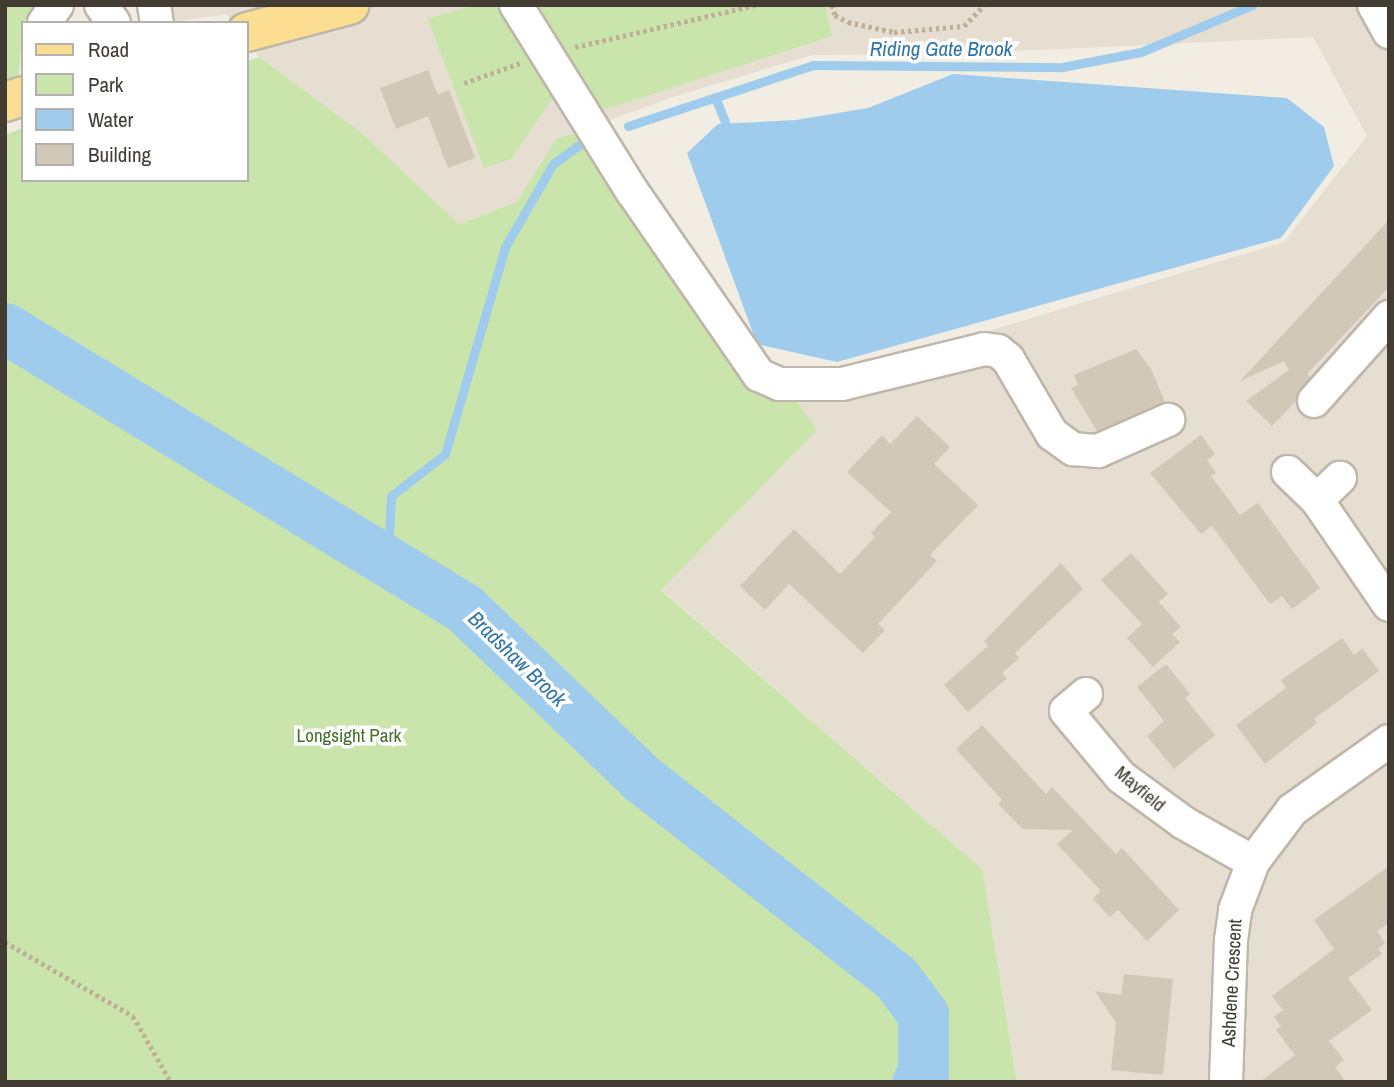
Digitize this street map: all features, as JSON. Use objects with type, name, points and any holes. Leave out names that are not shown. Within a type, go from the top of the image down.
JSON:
[{"type":"main road","points":[[248,32],[349,5]]},
{"type":"street","points":[[45,21],[57,5]]},
{"type":"street","points":[[101,5],[113,21]]},
{"type":"street","points":[[516,5],[632,191],[759,375],[779,384],[842,384],[984,349],[998,351],[1009,359],[1052,434],[1073,449],[1098,451],[1168,420]]},
{"type":"street","points":[[1374,5],[1389,32]]},
{"type":"street","points":[[1314,401],[1389,317]]},
{"type":"street","points":[[1288,472],[1317,500],[1389,605]]},
{"type":"street","points":[[1317,500],[1340,478]]},
{"type":"street","name":"Mayfield","points":[[1086,694],[1066,711],[1121,777],[1184,823],[1253,862]]},
{"type":"street","name":"Ashdene Crescent","points":[[1226,1082],[1233,930],[1243,883],[1253,862],[1292,810],[1389,741]]},
{"type":"path","points":[[464,83],[547,54],[756,5]]},
{"type":"path","points":[[832,5],[835,15],[848,22],[894,32],[964,26],[984,5]]},
{"type":"path","points":[[5,942],[133,1016],[171,1082]]},
{"type":"shaded area","points":[[163,5],[1389,5],[1389,1082],[1017,1082],[982,869],[661,589],[817,430],[794,397],[852,372],[1284,242],[1367,136],[1313,37],[954,54],[812,55],[679,95],[557,139],[518,202],[459,224],[361,132],[259,57],[248,43],[248,21],[231,21],[226,14],[167,21]]},
{"type":"green space","points":[[5,5],[36,5],[24,21],[21,21],[19,76],[5,80]]},
{"type":"green space","points":[[475,5],[497,5],[554,96],[511,159],[484,168],[428,19]]},
{"type":"green space","points":[[538,5],[825,5],[832,36],[597,112]]},
{"type":"green space","name":"Longsight Park","points":[[259,57],[361,132],[459,224],[517,202],[556,139],[575,133],[752,384],[794,397],[817,430],[661,590],[982,869],[1017,1082],[5,1082],[5,135],[21,129],[21,182],[248,182],[248,61]]},
{"type":"water","points":[[953,74],[1287,98],[1324,127],[1334,166],[1281,238],[837,362],[757,344],[687,153],[718,124],[796,120],[868,108]]},
{"type":"building","points":[[428,70],[438,95],[449,90],[475,158],[448,168],[428,116],[396,129],[380,88]]},
{"type":"building","points":[[1389,220],[1389,287],[1307,374],[1310,377],[1296,401],[1272,426],[1246,401],[1289,370],[1284,361],[1240,381]]},
{"type":"building","points":[[1136,349],[1151,369],[1165,402],[1097,431],[1071,388],[1078,385],[1074,375]]},
{"type":"building","points":[[917,416],[950,447],[934,464],[978,505],[930,555],[937,561],[878,624],[885,630],[863,653],[789,584],[765,610],[740,586],[794,529],[840,574],[875,537],[871,533],[891,512],[847,472],[882,435],[890,444]]},
{"type":"building","points":[[1201,435],[1215,454],[1207,460],[1216,473],[1211,476],[1240,515],[1258,503],[1320,588],[1292,609],[1282,596],[1270,604],[1212,526],[1201,534],[1150,473]]},
{"type":"building","points":[[1131,553],[1168,594],[1159,602],[1181,627],[1172,634],[1180,642],[1153,667],[1127,638],[1142,624],[1101,580]]},
{"type":"building","points":[[1061,563],[1083,589],[1015,653],[1019,658],[1002,673],[1007,678],[968,712],[944,685],[988,646],[984,641]]},
{"type":"building","points":[[1342,638],[1354,655],[1362,648],[1379,671],[1314,719],[1317,723],[1265,764],[1236,725],[1286,688],[1281,680]]},
{"type":"building","points":[[1166,664],[1190,694],[1185,698],[1215,735],[1174,769],[1147,736],[1164,721],[1137,687]]},
{"type":"building","points":[[982,725],[1046,794],[1052,787],[1116,854],[1122,848],[1179,910],[1147,941],[1118,910],[1110,917],[1093,899],[1101,891],[1057,844],[1073,830],[1023,829],[998,804],[1002,800],[956,749]]},
{"type":"building","points":[[1389,866],[1389,923],[1377,931],[1385,943],[1378,949],[1382,954],[1348,978],[1372,1010],[1329,1041],[1344,1060],[1335,1067],[1346,1082],[1260,1082],[1295,1055],[1276,1030],[1281,1026],[1274,1017],[1283,1010],[1272,996],[1334,949],[1314,920]]},
{"type":"building","points":[[1124,974],[1173,979],[1163,1075],[1111,1070],[1116,1023],[1095,991],[1121,995]]},
{"type":"waterway","name":"Riding Gate Brook","points":[[628,126],[813,65],[1062,67],[1141,52],[1252,5]]},
{"type":"waterway","points":[[715,97],[725,122]]},
{"type":"waterway","name":"Riding Gate Brook","points":[[388,561],[391,496],[445,454],[505,247],[553,164],[587,139]]},
{"type":"waterway","name":"Bradshaw Brook","points":[[5,328],[464,608],[641,778],[896,978],[923,1014],[923,1076],[917,1082]]}]
